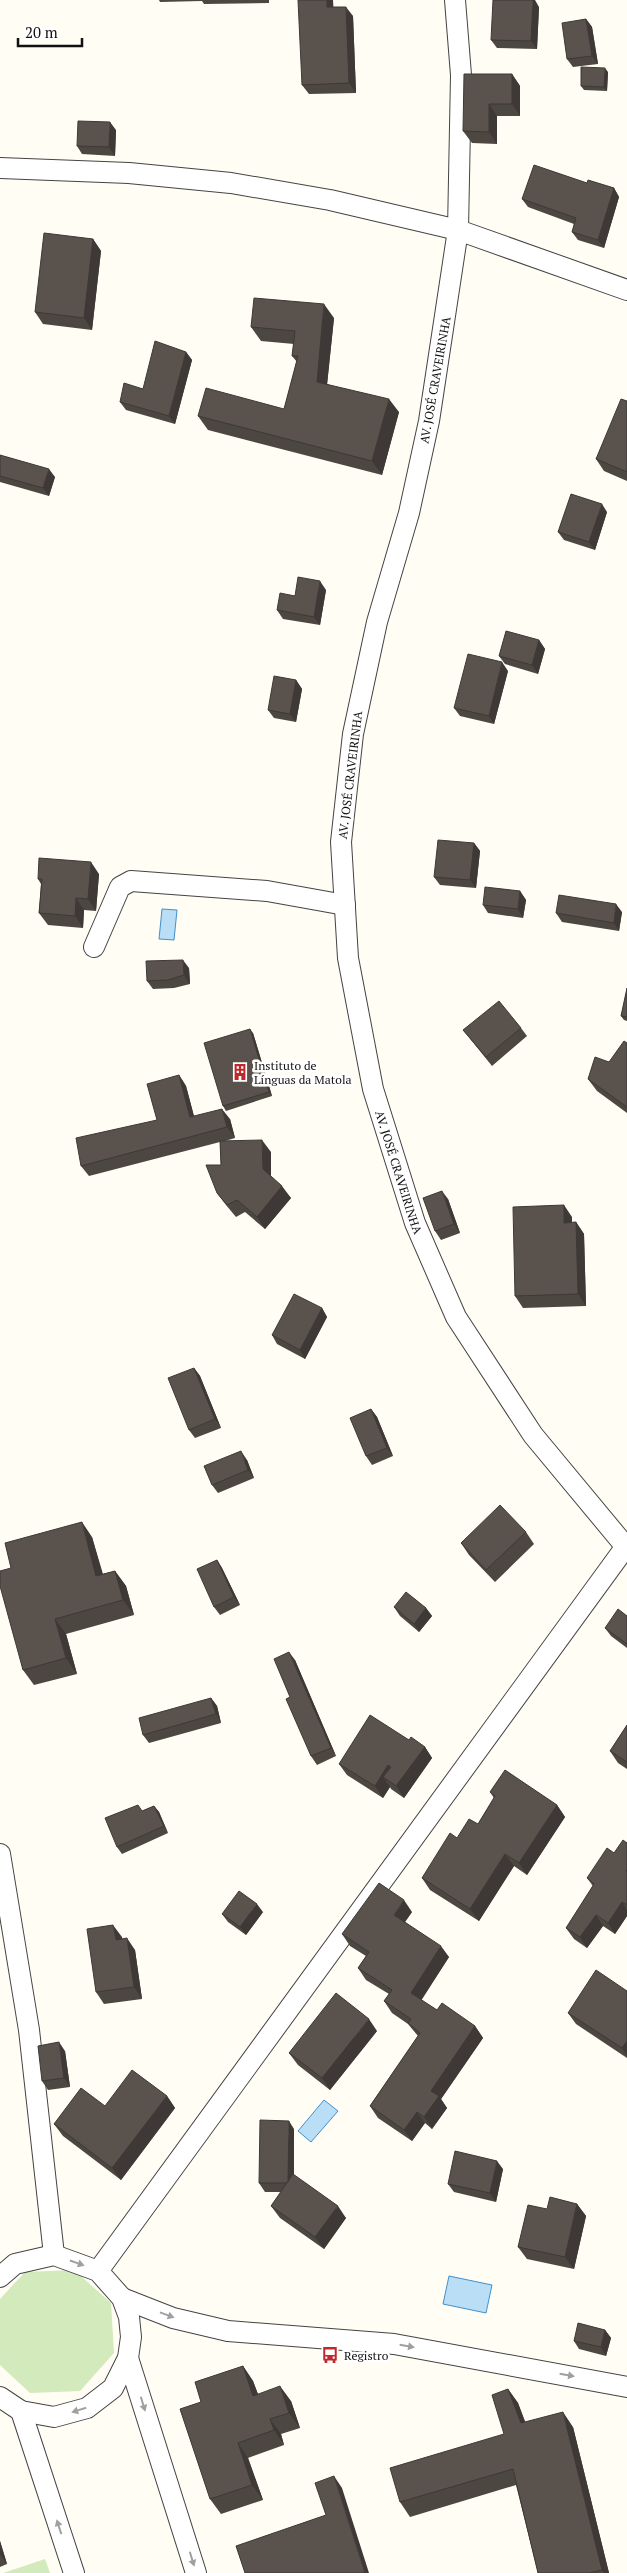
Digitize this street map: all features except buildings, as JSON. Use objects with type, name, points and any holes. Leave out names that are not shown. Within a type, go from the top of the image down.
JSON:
[{"type":"street","name":"AV. JOSÉ CRAVEIRINHA","points":[[455,0],[461,75],[458,230],[430,421],[409,513],[377,622],[353,734],[341,842],[348,958],[373,1089],[415,1223],[456,1317],[532,1435],[627,1546]]},
{"type":"street","points":[[0,168],[129,173],[231,183],[330,200],[458,230],[627,290]]},
{"type":"street","points":[[94,947],[120,887],[131,881],[267,891],[345,905]]},
{"type":"street","points":[[98,2271],[627,1546]]},
{"type":"street","points":[[0,1854],[29,2030],[54,2255]]},
{"type":"street","points":[[0,2277],[15,2264],[54,2255],[98,2271],[122,2298],[129,2317],[131,2337],[128,2358],[113,2388],[86,2408],[54,2417],[21,2411],[0,2397]]},
{"type":"street","points":[[122,2298],[174,2318],[228,2331],[394,2344],[626,2390]]},
{"type":"street","points":[[128,2358],[196,2573]]},
{"type":"street","points":[[21,2411],[74,2573]]},
{"type":"green space","points":[[74,2270],[111,2303],[114,2353],[80,2391],[30,2393],[0,2365],[0,2299],[25,2272]]},
{"type":"green space","points":[[45,2559],[50,2573],[3,2573]]},
{"type":"water","points":[[162,909],[177,910],[174,940],[159,939]]},
{"type":"water","points":[[324,2100],[338,2111],[311,2142],[298,2131]]},
{"type":"water","points":[[449,2276],[492,2285],[486,2313],[443,2304]]},
{"type":"place","name":"Instituto de Línguas da Matola","points":[[240,1072]]},
{"type":"place","name":"Registro","points":[[330,2355]]}]
